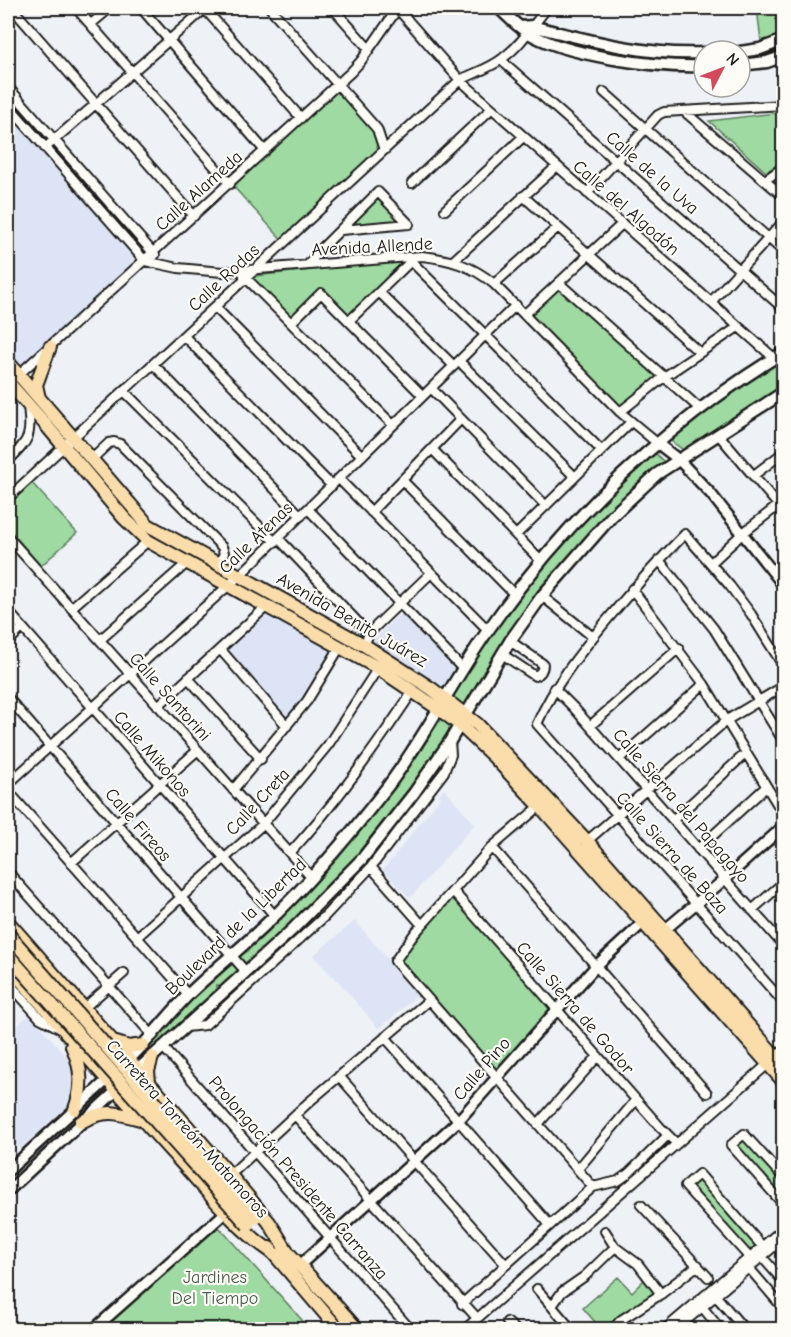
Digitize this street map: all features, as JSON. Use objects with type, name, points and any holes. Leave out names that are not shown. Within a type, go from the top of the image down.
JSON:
[{"type":"main road","points":[[499,8],[527,29],[559,45],[614,58],[692,66]]},
{"type":"main road","points":[[527,29],[617,46],[692,53]]},
{"type":"main road","points":[[752,50],[783,40]]},
{"type":"main road","points":[[614,58],[617,46]]},
{"type":"main road","points":[[752,64],[767,62],[783,56]]},
{"type":"main road","points":[[34,401],[36,385],[50,347]]},
{"type":"main road","name":"Boulevard de la Libertad","points":[[106,1080],[153,1036],[188,995],[275,916],[311,877],[389,784],[442,704],[462,668],[514,594],[595,502],[657,443],[699,408],[779,355]]},
{"type":"main road","name":"Avenida Benito Juárez","points":[[8,362],[11,381],[34,401],[124,518],[147,541],[378,668],[413,691],[442,704]]},
{"type":"main road","name":"Boulevard de la Libertad","points":[[116,1090],[321,902],[362,859],[414,793],[450,741],[510,640],[542,596],[612,516],[649,481],[783,392]]},
{"type":"main road","name":"Avenida Benito Juárez","points":[[68,443],[91,460],[148,525],[239,576],[366,640],[442,704],[494,740],[588,841],[647,919]]},
{"type":"main road","name":"Avenida Benito Juárez","points":[[463,720],[494,757],[777,1059],[783,1082]]},
{"type":"main road","points":[[8,922],[230,1174],[269,1222],[289,1254]]},
{"type":"main road","points":[[8,934],[252,1221],[300,1265],[358,1329]]},
{"type":"main road","name":"Carretera Torreón-Matamoros","points":[[8,955],[252,1221],[272,1252],[339,1329]]},
{"type":"main road","points":[[8,966],[106,1080],[226,1212],[248,1235],[272,1252]]},
{"type":"main road","points":[[65,1032],[80,1068],[80,1089],[75,1109]]},
{"type":"main road","points":[[113,1040],[129,1047],[143,1045]]},
{"type":"main road","points":[[86,1056],[102,1053],[113,1040]]},
{"type":"main road","points":[[152,1057],[148,1071],[152,1084]]},
{"type":"main road","points":[[138,1116],[137,1104],[152,1084]]},
{"type":"main road","points":[[81,1122],[92,1116],[108,1112],[138,1116]]},
{"type":"street","points":[[12,8],[194,216]]},
{"type":"street","points":[[76,8],[230,184]]},
{"type":"street","points":[[91,24],[110,8]]},
{"type":"street","points":[[141,8],[265,151]]},
{"type":"street","points":[[45,148],[205,8],[301,118]]},
{"type":"street","points":[[270,8],[377,129],[384,150]]},
{"type":"street","points":[[333,8],[369,49]]},
{"type":"street","name":"Calle Alameda","points":[[11,381],[337,85],[361,61],[397,8]]},
{"type":"street","name":"Calle del Algodón","points":[[397,8],[460,80],[491,109],[738,327],[779,355]]},
{"type":"street","name":"Calle Rodas","points":[[8,498],[460,80],[501,60],[515,48],[527,29],[547,8]]},
{"type":"street","name":"Calle de la Uva","points":[[501,60],[783,309]]},
{"type":"street","points":[[8,87],[162,265]]},
{"type":"street","points":[[604,92],[783,252]]},
{"type":"street","points":[[8,105],[145,261]]},
{"type":"street","points":[[587,193],[658,115],[664,112],[783,105]]},
{"type":"street","points":[[412,183],[491,109]]},
{"type":"street","points":[[685,112],[783,197]]},
{"type":"street","points":[[445,210],[523,137]]},
{"type":"street","points":[[453,261],[556,166]]},
{"type":"street","points":[[765,180],[783,167]]},
{"type":"street","points":[[308,266],[319,251],[378,192],[409,224],[341,230]]},
{"type":"street","points":[[523,196],[699,352]]},
{"type":"street","points":[[711,302],[783,221]]},
{"type":"street","points":[[525,314],[622,224]]},
{"type":"street","points":[[494,285],[558,227]]},
{"type":"street","name":"Avenida Allende","points":[[145,261],[199,271],[240,272],[409,259],[422,256],[453,261],[474,269],[494,285],[620,412],[657,443]]},
{"type":"street","points":[[349,321],[409,259],[602,450]]},
{"type":"street","points":[[240,272],[393,425]]},
{"type":"street","points":[[559,283],[699,408]]},
{"type":"street","points":[[379,292],[575,477]]},
{"type":"street","points":[[291,323],[321,293],[423,396]]},
{"type":"street","name":"Calle Atenas","points":[[8,784],[239,576],[516,305]]},
{"type":"street","points":[[215,307],[362,456]]},
{"type":"street","points":[[620,412],[664,377],[738,327]]},
{"type":"street","points":[[184,336],[332,486]]},
{"type":"street","points":[[153,364],[301,516]]},
{"type":"street","points":[[431,388],[546,506]]},
{"type":"street","points":[[124,391],[277,540],[366,640],[431,573]]},
{"type":"street","points":[[8,461],[29,436],[34,401]]},
{"type":"street","points":[[371,512],[461,419]]},
{"type":"street","points":[[516,535],[631,422]]},
{"type":"street","points":[[711,563],[743,533],[782,506],[718,434]]},
{"type":"street","points":[[91,460],[109,443],[120,444],[222,547],[224,553],[219,565]]},
{"type":"street","points":[[657,443],[679,460],[743,533],[783,586]]},
{"type":"street","points":[[432,449],[541,561]]},
{"type":"street","points":[[754,475],[783,452]]},
{"type":"street","points":[[339,479],[488,630]]},
{"type":"street","points":[[402,480],[514,594]]},
{"type":"street","points":[[308,509],[462,668]]},
{"type":"street","points":[[554,688],[633,589],[685,534],[751,614],[783,668]]},
{"type":"street","name":"Calle Santorini","points":[[8,537],[311,877]]},
{"type":"street","points":[[71,608],[147,541]]},
{"type":"street","points":[[659,560],[714,629],[783,742]]},
{"type":"street","points":[[100,640],[187,563]]},
{"type":"street","points":[[633,589],[704,684],[783,815]]},
{"type":"street","points":[[542,596],[593,637]]},
{"type":"street","points":[[158,706],[267,606]]},
{"type":"street","name":"Calle Mikonos","points":[[8,611],[275,916]]},
{"type":"street","points":[[8,642],[22,628]]},
{"type":"street","points":[[502,654],[535,676],[539,674],[543,664],[510,640]]},
{"type":"street","points":[[233,790],[307,701],[340,647]]},
{"type":"street","points":[[590,726],[679,648]]},
{"type":"street","points":[[220,649],[286,726]]},
{"type":"street","name":"Calle Creta","points":[[137,937],[263,824],[328,745],[378,668]]},
{"type":"street","points":[[188,678],[261,759]]},
{"type":"street","points":[[619,759],[704,684]]},
{"type":"street","points":[[588,841],[727,720],[783,686]]},
{"type":"street","name":"Calle Sierra de Baza","points":[[554,688],[537,724],[783,1003]]},
{"type":"street","name":"Calle Sierra del Papagayo","points":[[554,688],[783,946]]},
{"type":"street","points":[[290,854],[324,816],[354,777],[413,691]]},
{"type":"street","name":"Calle Fireos","points":[[8,698],[246,972]]},
{"type":"street","points":[[186,1027],[205,1025],[325,916],[371,867],[444,772],[451,755],[450,741]]},
{"type":"street","points":[[71,863],[198,750]]},
{"type":"street","points":[[673,820],[746,753]]},
{"type":"street","points":[[698,849],[766,787]]},
{"type":"street","points":[[8,791],[188,995]]},
{"type":"street","points":[[540,806],[492,847],[422,925],[395,961],[593,1187]]},
{"type":"street","points":[[660,934],[783,826]]},
{"type":"street","points":[[492,847],[707,1093]]},
{"type":"street","points":[[371,867],[422,925]]},
{"type":"street","points":[[8,872],[153,1036]]},
{"type":"street","points":[[752,910],[783,882]]},
{"type":"street","name":"Calle Sierra de Godor","points":[[453,891],[676,1143]]},
{"type":"street","name":"Calle Pino","points":[[300,1265],[458,1121],[596,966],[647,919]]},
{"type":"street","points":[[84,1008],[123,974]]},
{"type":"street","points":[[8,982],[40,1018],[65,1032]]},
{"type":"street","points":[[230,1174],[339,1076],[429,1000]]},
{"type":"street","points":[[385,1037],[550,1226]]},
{"type":"street","name":"Prolongación Presidente Carranza","points":[[163,1047],[411,1329]]},
{"type":"street","points":[[538,1124],[598,1056]]},
{"type":"street","points":[[464,1329],[676,1143],[777,1059]]},
{"type":"street","points":[[339,1076],[506,1265]]},
{"type":"street","name":"Boulevard de la Libertad","points":[[8,1171],[106,1080]]},
{"type":"street","name":"Boulevard de la Libertad","points":[[8,1191],[116,1090]]},
{"type":"street","points":[[578,1169],[636,1100]]},
{"type":"street","points":[[296,1115],[462,1304],[477,1318]]},
{"type":"street","points":[[783,1178],[744,1134],[731,1145],[783,1205]]},
{"type":"street","points":[[462,1304],[593,1187],[618,1181],[669,1135]]},
{"type":"street","points":[[749,1257],[685,1186],[699,1174],[762,1246]]},
{"type":"street","points":[[641,1205],[708,1277]]},
{"type":"street","points":[[93,1329],[226,1212]]},
{"type":"street","points":[[675,1329],[684,1317],[729,1280],[762,1257],[778,1239],[783,1227]]},
{"type":"street","points":[[605,1231],[615,1247],[639,1264],[661,1294]]},
{"type":"street","points":[[664,1329],[703,1308],[749,1257],[762,1246],[778,1239]]},
{"type":"street","points":[[552,1306],[562,1292],[585,1276],[615,1247]]},
{"type":"street","points":[[762,1257],[783,1282]]},
{"type":"street","points":[[612,1329],[621,1320],[661,1294],[698,1265]]},
{"type":"street","points":[[748,1268],[783,1310]]},
{"type":"street","points":[[537,1288],[572,1329]]},
{"type":"street","points":[[716,1296],[745,1329]]},
{"type":"street","points":[[703,1308],[721,1329]]},
{"type":"street","points":[[621,1320],[629,1329]]},
{"type":"street","points":[[507,1322],[516,1329]]},
{"type":"shaded area","points":[[8,113],[135,257],[133,262],[22,366],[8,349]]},
{"type":"shaded area","points":[[404,610],[457,666],[445,689],[372,642]]},
{"type":"shaded area","points":[[267,611],[334,648],[290,716],[285,715],[226,651]]},
{"type":"shaded area","points":[[444,789],[475,824],[410,898],[383,870],[441,797],[439,794]]},
{"type":"shaded area","points":[[355,921],[418,994],[379,1029],[313,956]]},
{"type":"shaded area","points":[[30,1014],[69,1060],[77,1074],[74,1093],[69,1105],[20,1149],[8,1134],[8,1034]]},
{"type":"green space","points":[[757,8],[780,8],[783,12],[783,32],[770,41],[761,42]]},
{"type":"green space","points":[[337,86],[376,129],[383,150],[284,242],[231,184]]},
{"type":"green space","points":[[783,112],[783,161],[766,172],[709,121]]},
{"type":"green space","points":[[378,193],[408,224],[343,230]]},
{"type":"green space","points":[[406,260],[349,322],[318,294],[290,320],[249,278],[254,276]]},
{"type":"green space","points":[[558,286],[661,377],[622,408],[528,314]]},
{"type":"green space","points":[[783,359],[783,389],[685,451],[668,439],[718,401]]},
{"type":"green space","points":[[653,451],[664,462],[625,497],[514,628],[464,707],[451,697],[503,618],[537,573],[579,526]]},
{"type":"green space","points":[[32,483],[77,533],[41,566],[8,528],[8,505]]},
{"type":"green space","points":[[440,716],[453,726],[419,779],[371,843],[291,926],[221,989],[217,985],[216,988],[221,993],[139,1066],[132,1060],[203,987],[214,980],[293,903]]},
{"type":"green space","points":[[453,896],[550,1008],[499,1072],[400,960]]},
{"type":"green space","points":[[744,1135],[783,1180],[783,1203],[733,1145]]},
{"type":"green space","points":[[699,1176],[758,1243],[748,1253],[687,1186]]},
{"type":"green space","name":"Jardines Del Tiempo","points":[[218,1226],[310,1329],[101,1329]]},
{"type":"green space","points":[[618,1277],[632,1292],[645,1279],[654,1291],[653,1295],[607,1329],[587,1329],[595,1322],[583,1308]]}]
